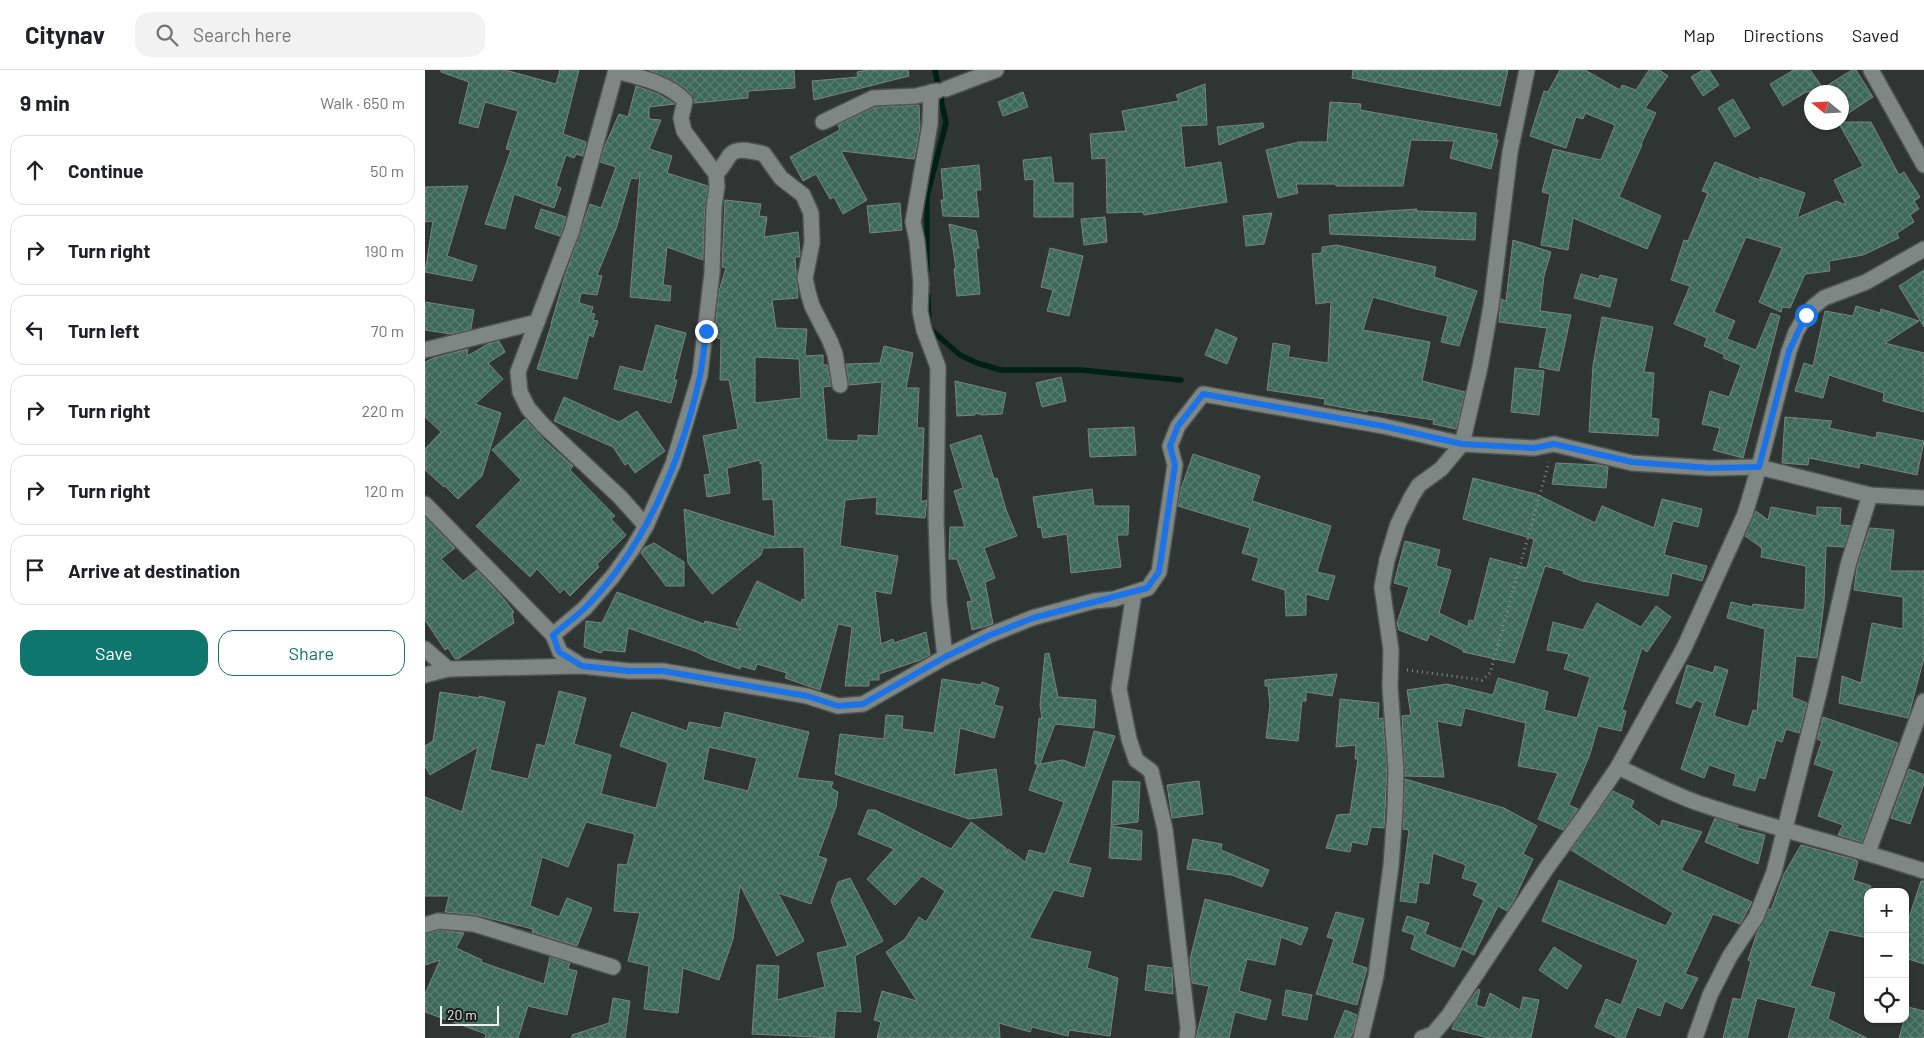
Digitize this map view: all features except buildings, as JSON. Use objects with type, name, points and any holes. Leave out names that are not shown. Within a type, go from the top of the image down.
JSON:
[{"type":"street","points":[[553,635],[585,608],[613,576],[646,526],[673,464],[700,376],[712,273],[716,174],[684,131],[681,118],[685,101],[679,94],[616,70],[572,230],[517,372],[520,392],[528,408],[543,425],[620,497],[646,526]]},
{"type":"street","points":[[823,122],[873,98],[916,96],[938,91],[997,70]]},
{"type":"street","points":[[1361,1038],[1375,976],[1391,866],[1396,770],[1390,687],[1391,642],[1382,587],[1398,524],[1412,496],[1419,485],[1441,469],[1462,444],[1481,367],[1491,306],[1510,152],[1527,70]]},
{"type":"street","points":[[1871,70],[1924,165]]},
{"type":"street","points":[[938,91],[930,124],[913,222],[917,241],[921,284],[920,311],[924,330],[938,367],[939,376],[936,518],[939,602],[945,657]]},
{"type":"street","points":[[716,174],[724,167],[731,154],[737,150],[764,154],[781,178],[803,194],[811,212],[812,243],[805,278],[812,306],[835,354],[840,385]]},
{"type":"street","points":[[1422,1038],[1433,1034],[1449,1015],[1546,868],[1586,814],[1617,767],[1657,698],[1701,613],[1713,582],[1745,514],[1789,351],[1806,315],[1824,298],[1867,282],[1924,249]]},
{"type":"street","points":[[425,350],[537,322]]},
{"type":"street","points":[[425,674],[448,669],[582,666],[629,671],[663,671],[807,696],[838,706],[863,704],[945,657],[990,635],[1033,618],[1147,588],[1159,572],[1175,465],[1170,446],[1178,426],[1203,394],[1383,426],[1462,444],[1534,448],[1554,444],[1632,462],[1710,468],[1759,467],[1870,495],[1924,498]]},
{"type":"street","points":[[1695,1038],[1720,974],[1762,906],[1774,872],[1819,693],[1848,565],[1870,495]]},
{"type":"street","points":[[425,504],[553,635],[559,652],[582,666]]},
{"type":"street","points":[[1133,593],[1119,688],[1129,739],[1136,760],[1151,771],[1165,829],[1188,1027],[1187,1038]]},
{"type":"street","points":[[425,649],[448,669]]},
{"type":"street","points":[[1868,852],[1924,701]]},
{"type":"street","points":[[1617,767],[1696,802],[1868,852],[1924,871]]},
{"type":"street","points":[[425,925],[437,921],[474,924],[613,967]]},
{"type":"path","points":[[1391,668],[1482,680],[1490,673],[1554,444]]},
{"type":"waterway","points":[[927,272],[927,196],[946,123],[935,70]]},
{"type":"waterway","points":[[928,296],[929,328],[960,355],[977,363],[1001,370],[1081,370],[1181,380]]},
{"type":"route","points":[[706,331],[700,376],[685,429],[673,464],[646,526],[613,576],[585,608],[553,635],[559,652],[582,666],[629,671],[663,671],[735,682],[807,696],[838,706],[863,704],[945,657],[990,635],[1033,618],[1147,588],[1159,572],[1175,465],[1170,446],[1178,426],[1203,394],[1383,426],[1462,444],[1534,448],[1554,444],[1632,462],[1710,468],[1759,467],[1789,351],[1806,315]]}]
